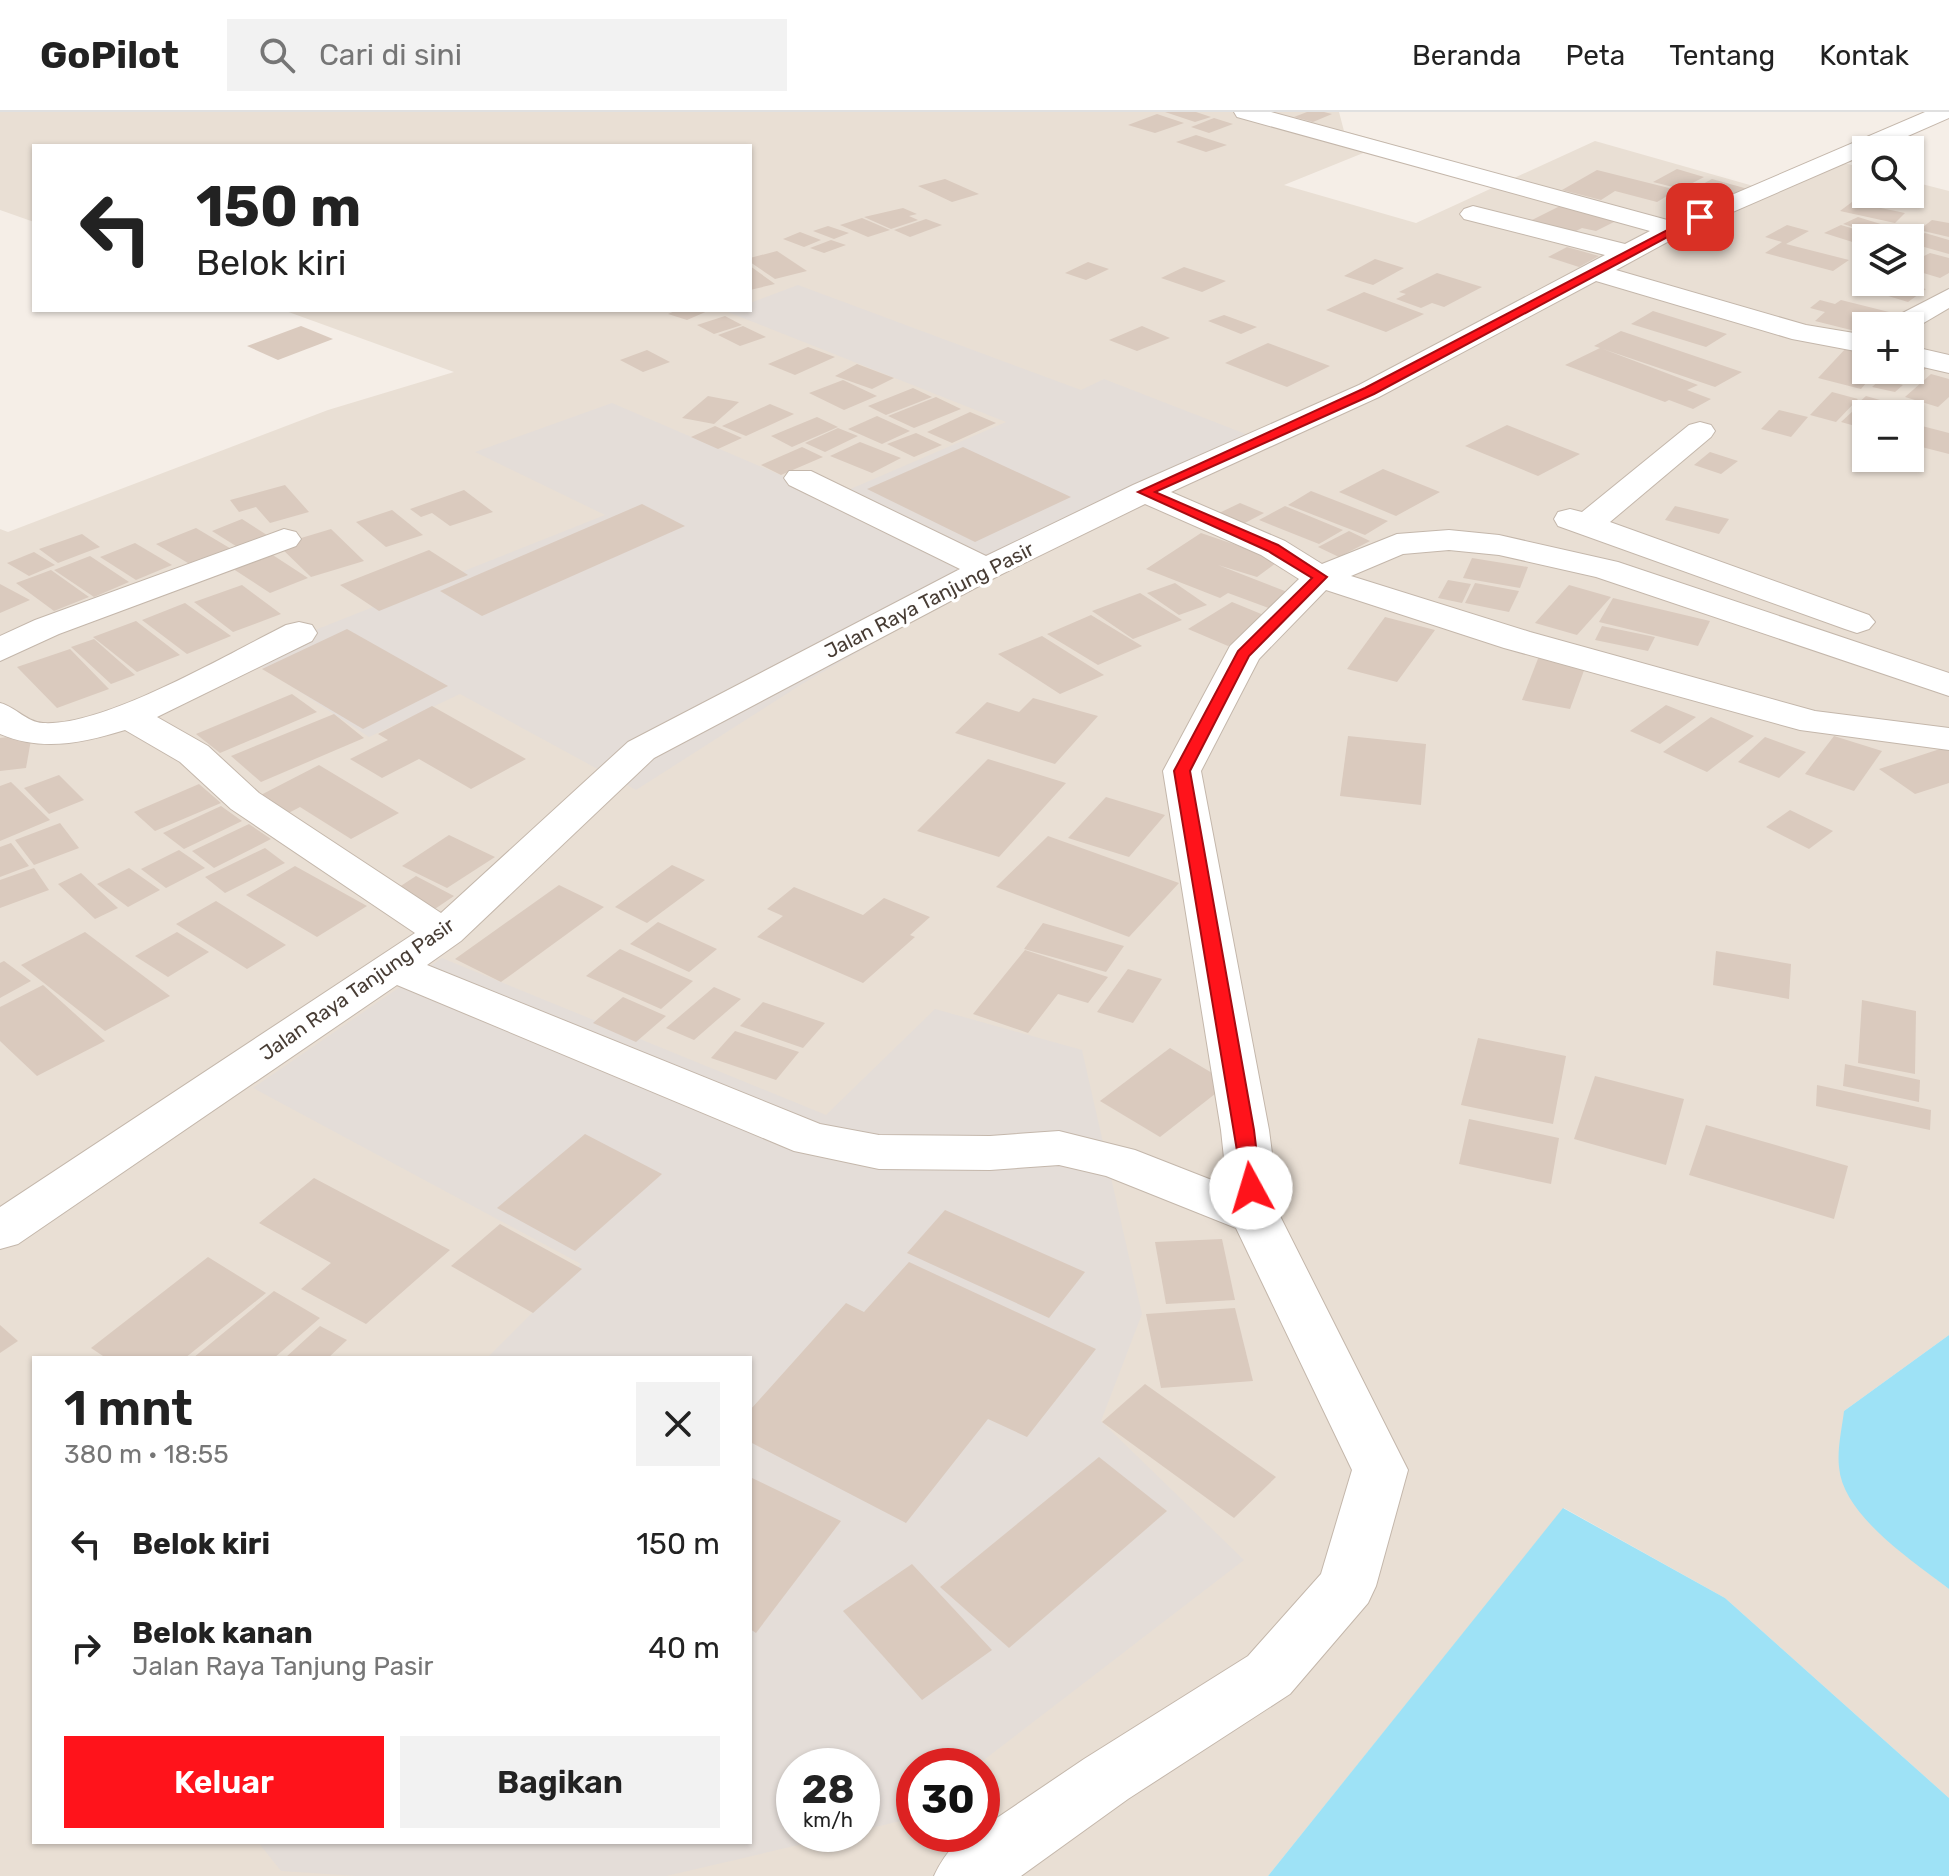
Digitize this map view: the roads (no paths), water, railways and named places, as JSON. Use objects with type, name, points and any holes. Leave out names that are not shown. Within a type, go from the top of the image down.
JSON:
[{"type":"street","points":[[1245,112],[1673,229]]},
{"type":"street","name":"Jalan Raya Tanjung Pasir","points":[[0,1231],[446,932],[641,750],[986,569],[1144,492],[1369,391],[1673,229],[1944,112]]},
{"type":"street","points":[[1473,214],[1629,253]]},
{"type":"street","points":[[1595,272],[1802,333],[1852,342]]},
{"type":"street","points":[[1923,312],[1949,297]]},
{"type":"street","points":[[1924,358],[1949,364]]},
{"type":"street","points":[[1700,431],[1579,521],[1949,657]]},
{"type":"street","points":[[800,478],[986,569]]},
{"type":"street","points":[[1144,492],[1273,548],[1315,573],[1517,640],[1813,722],[1949,739]]},
{"type":"street","points":[[0,650],[47,627],[284,539]]},
{"type":"street","points":[[967,1876],[1106,1779],[1269,1675],[1347,1586],[1380,1470],[1241,1210],[1242,1115],[1182,771],[1243,654],[1315,573],[1397,544],[1449,540],[1499,545],[1606,569],[1949,685]]},
{"type":"street","points":[[0,714],[10,726],[47,734],[80,732],[129,716],[299,633]]},
{"type":"street","points":[[129,716],[194,754],[245,801],[413,916],[446,932]]},
{"type":"street","points":[[393,967],[811,1139],[879,1152],[990,1153],[1059,1148],[1118,1162],[1241,1210]]},
{"type":"water","points":[[1949,1335],[1949,1589],[1899,1551],[1866,1520],[1843,1485],[1839,1446],[1844,1411]]},
{"type":"water","points":[[1563,1508],[1725,1598],[1949,1798],[1949,1876],[1268,1876]]}]
